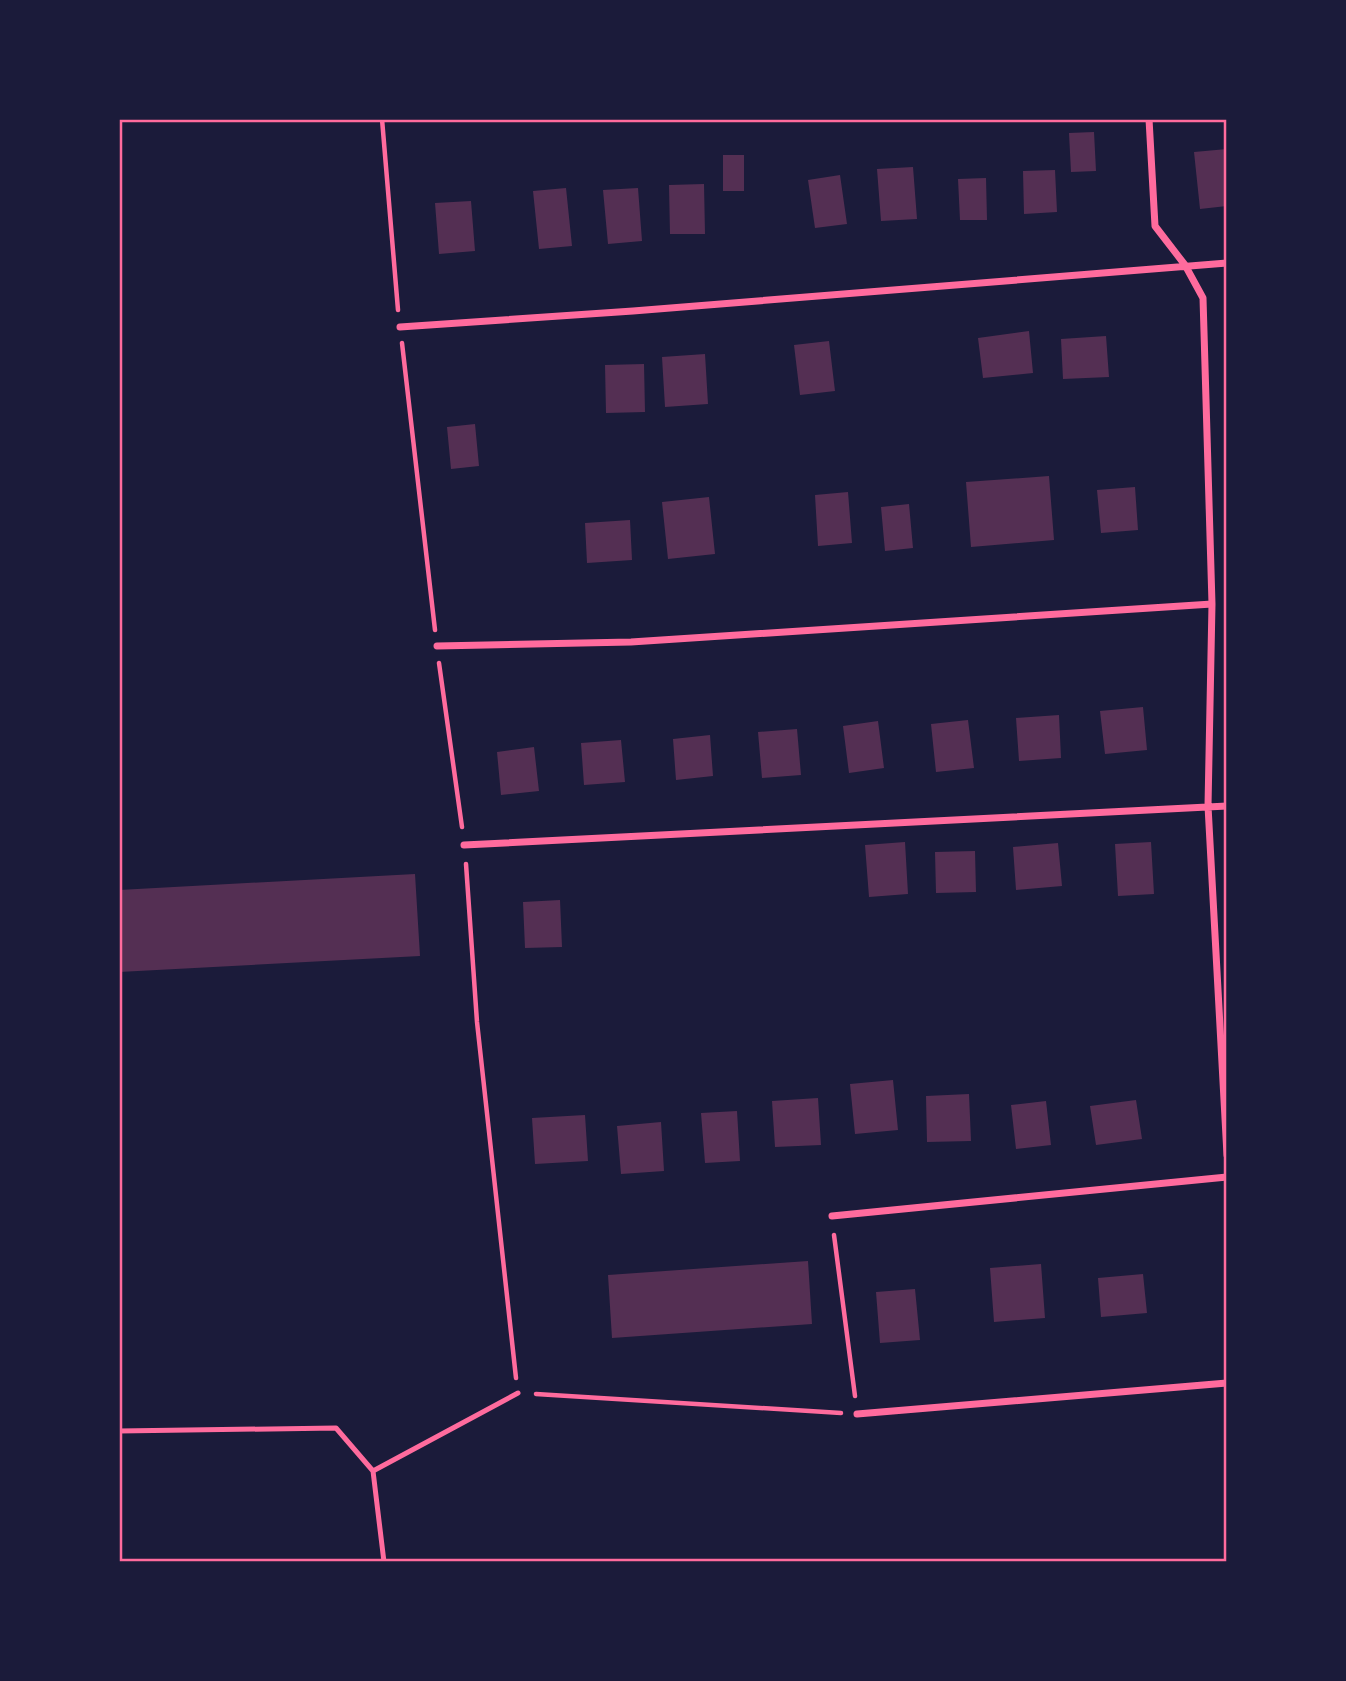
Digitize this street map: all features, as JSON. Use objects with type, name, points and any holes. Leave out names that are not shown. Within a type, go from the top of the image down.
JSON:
[{"type":"street","points":[[1149,119],[1155,226],[1185,265],[1203,299],[1212,604],[1208,806],[1227,1155]]},
{"type":"street","points":[[400,327],[661,309],[1227,263]]},
{"type":"street","points":[[437,646],[631,642],[1212,604]]},
{"type":"street","points":[[464,845],[1227,806]]},
{"type":"street","points":[[832,1216],[1227,1177]]},
{"type":"street","points":[[857,1414],[1227,1383]]},
{"type":"lane","points":[[373,1471],[518,1393]]},
{"type":"lane","points":[[119,1431],[336,1429],[373,1471],[384,1562]]},
{"type":"path","points":[[382,119],[400,327],[437,646],[464,845],[477,1022],[518,1393],[857,1414],[832,1216]]},
{"type":"building","points":[[1094,132],[1096,171],[1071,172],[1069,133]]},
{"type":"building","points":[[1227,149],[1227,206],[1200,209],[1194,152]]},
{"type":"building","points":[[723,155],[744,155],[744,191],[723,191]]},
{"type":"building","points":[[913,167],[917,219],[881,221],[877,169]]},
{"type":"building","points":[[1055,170],[1057,212],[1024,214],[1023,171]]},
{"type":"building","points":[[840,175],[847,224],[815,228],[808,180]]},
{"type":"building","points":[[986,178],[987,220],[960,220],[958,179]]},
{"type":"building","points":[[704,184],[705,234],[670,234],[669,185]]},
{"type":"building","points":[[566,188],[572,246],[539,249],[533,191]]},
{"type":"building","points":[[638,188],[642,241],[608,244],[603,190]]},
{"type":"building","points":[[471,201],[475,251],[439,254],[435,203]]},
{"type":"building","points":[[1029,331],[1033,373],[983,378],[978,338]]},
{"type":"building","points":[[1106,336],[1109,377],[1063,379],[1061,339]]},
{"type":"building","points":[[829,341],[835,391],[800,395],[794,345]]},
{"type":"building","points":[[705,354],[708,404],[665,407],[662,357]]},
{"type":"building","points":[[644,364],[645,412],[606,413],[605,365]]},
{"type":"building","points":[[475,424],[479,466],[451,469],[447,427]]},
{"type":"building","points":[[1049,476],[1054,540],[971,547],[966,482]]},
{"type":"building","points":[[1135,487],[1138,530],[1101,533],[1097,490]]},
{"type":"building","points":[[848,492],[852,543],[818,546],[815,495]]},
{"type":"building","points":[[709,497],[715,554],[668,559],[662,502]]},
{"type":"building","points":[[909,504],[913,548],[885,551],[881,507]]},
{"type":"building","points":[[630,520],[632,560],[587,563],[585,523]]},
{"type":"building","points":[[1143,707],[1147,750],[1105,754],[1100,711]]},
{"type":"building","points":[[1059,715],[1061,758],[1019,761],[1016,718]]},
{"type":"building","points":[[968,720],[974,768],[936,772],[931,724]]},
{"type":"building","points":[[878,721],[884,768],[849,773],[843,726]]},
{"type":"building","points":[[797,729],[801,775],[762,778],[758,732]]},
{"type":"building","points":[[710,735],[713,776],[676,780],[673,739]]},
{"type":"building","points":[[621,740],[625,782],[584,785],[581,743]]},
{"type":"building","points":[[534,747],[539,791],[501,795],[497,752]]},
{"type":"building","points":[[905,842],[908,894],[869,897],[865,845]]},
{"type":"building","points":[[1151,842],[1154,894],[1118,896],[1115,844]]},
{"type":"building","points":[[1058,843],[1062,886],[1016,890],[1013,847]]},
{"type":"building","points":[[975,851],[976,892],[936,893],[935,852]]},
{"type":"building","points":[[415,874],[420,956],[119,972],[119,890]]},
{"type":"building","points":[[560,900],[562,947],[525,948],[523,902]]},
{"type":"building","points":[[893,1080],[898,1130],[855,1134],[850,1084]]},
{"type":"building","points":[[969,1094],[971,1141],[927,1142],[926,1096]]},
{"type":"building","points":[[818,1098],[821,1145],[775,1147],[772,1101]]},
{"type":"building","points":[[1136,1100],[1142,1139],[1096,1145],[1090,1106]]},
{"type":"building","points":[[1046,1101],[1051,1145],[1016,1149],[1011,1105]]},
{"type":"building","points":[[737,1111],[740,1161],[705,1163],[701,1113]]},
{"type":"building","points":[[585,1115],[588,1161],[535,1164],[532,1118]]},
{"type":"building","points":[[661,1122],[664,1171],[621,1174],[617,1126]]},
{"type":"building","points":[[808,1261],[812,1324],[612,1338],[608,1275]]},
{"type":"building","points":[[1041,1264],[1045,1318],[994,1322],[990,1268]]},
{"type":"building","points":[[1143,1274],[1147,1313],[1101,1317],[1098,1278]]},
{"type":"building","points":[[915,1289],[920,1340],[880,1343],[876,1292]]}]
